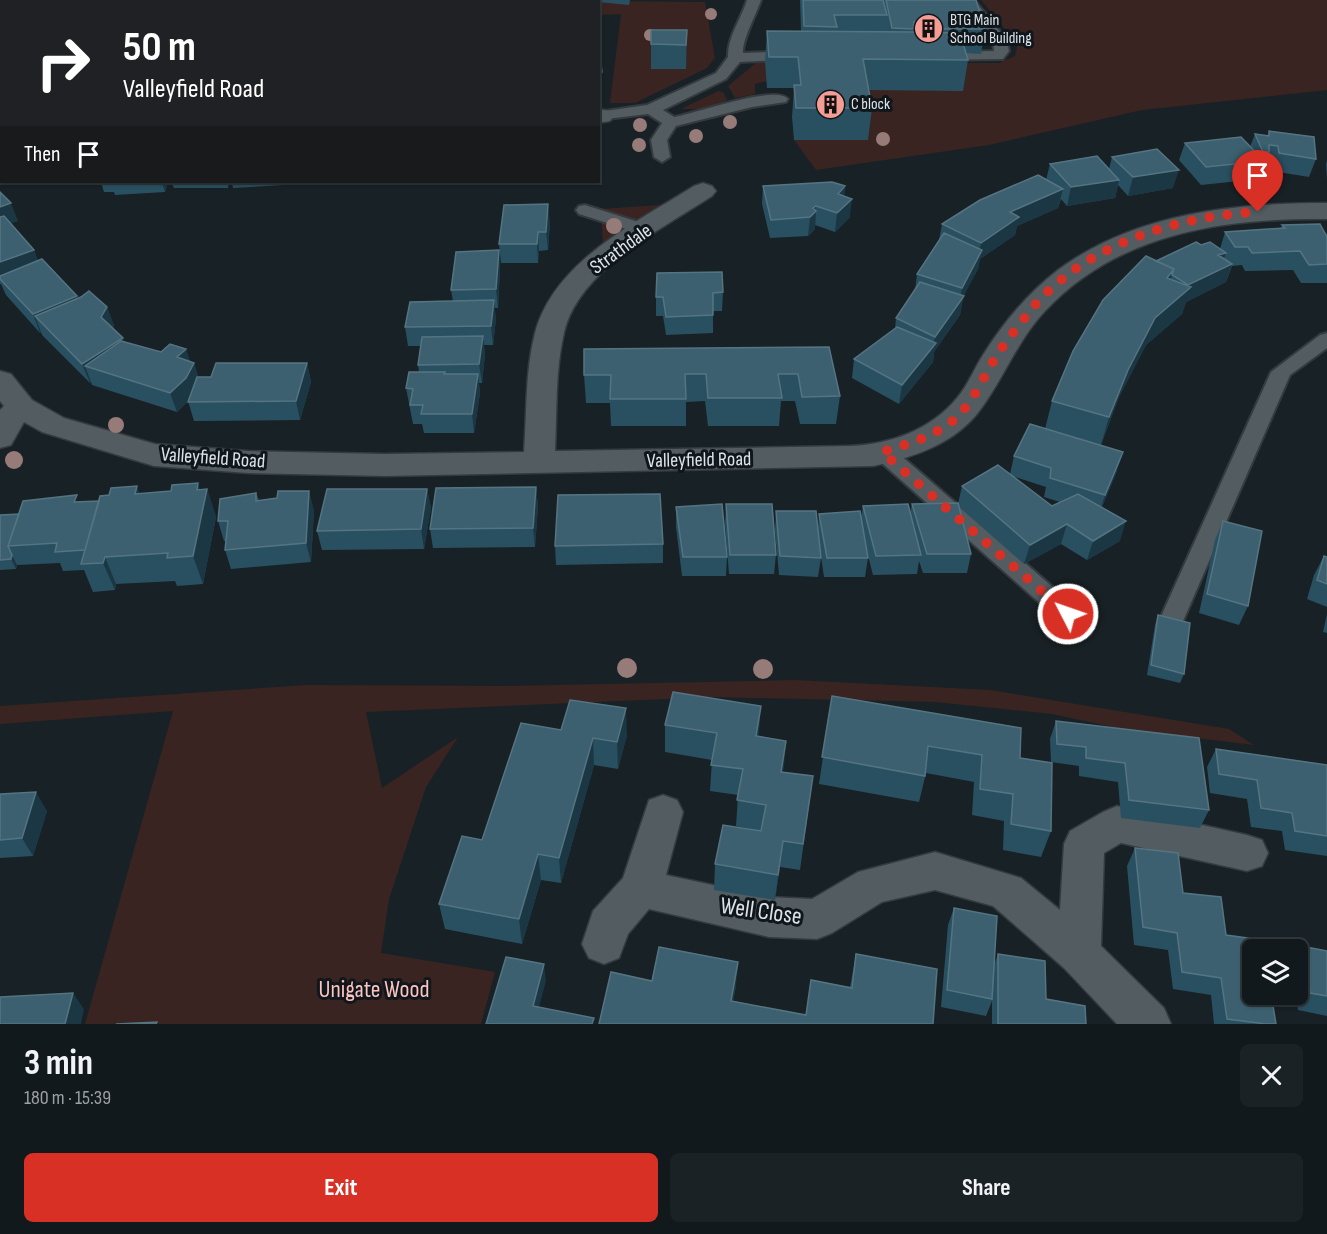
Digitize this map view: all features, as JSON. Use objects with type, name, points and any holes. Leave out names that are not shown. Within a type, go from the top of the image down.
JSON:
[{"type":"street","name":"Strathdale","points":[[539,463],[550,331],[559,306],[592,266],[703,191]]},
{"type":"street","name":"Valleyfield Road","points":[[0,381],[21,407],[53,425],[154,455],[248,462],[385,465],[823,458],[882,452],[919,440],[950,423],[969,404],[999,352],[1036,304],[1061,281],[1132,238],[1174,224],[1228,214],[1327,212]]},
{"type":"street","points":[[0,438],[10,418],[21,407]]},
{"type":"street","points":[[604,944],[608,926],[641,888],[663,812]]},
{"type":"street","points":[[1079,954],[1084,844],[1092,839],[1117,824],[1246,853]]},
{"type":"street","name":"Well Close","points":[[641,888],[769,917],[817,919],[873,885],[935,871],[1006,891],[1079,954],[1148,1024]]},
{"type":"lane","points":[[600,116],[651,109],[721,76],[736,58],[735,43],[745,28],[754,0]]},
{"type":"lane","points":[[927,57],[983,58],[998,56],[1002,51],[1000,40],[967,0]]},
{"type":"lane","points":[[736,58],[807,56]]},
{"type":"lane","points":[[651,109],[671,122],[707,115],[760,99],[780,99]]},
{"type":"lane","points":[[662,158],[659,140],[671,122]]},
{"type":"lane","points":[[585,210],[645,230]]},
{"type":"lane","points":[[1171,621],[1281,372],[1327,339]]},
{"type":"lane","points":[[882,452],[1068,614]]},
{"type":"green space","points":[[981,0],[1327,0],[1327,90],[1142,110],[989,145],[816,170],[794,140],[868,140],[860,90],[955,63],[999,63],[1015,56],[1017,48],[1015,41]]},
{"type":"green space","points":[[600,1],[705,2],[715,58],[707,68],[635,103],[610,103],[621,14],[600,15]]},
{"type":"green space","points":[[757,62],[765,62],[767,81],[755,84],[755,94],[735,98],[728,86]]},
{"type":"green space","points":[[718,91],[723,92],[727,100],[705,109],[681,109]]},
{"type":"green space","points":[[661,205],[603,246],[601,209]]},
{"type":"green space","name":"Unigate Wood","points":[[796,680],[990,690],[1229,729],[1254,745],[1122,729],[1052,714],[935,702],[713,697],[366,712],[382,788],[458,737],[426,787],[389,899],[381,953],[495,972],[481,1024],[85,1024],[173,711],[0,724],[0,706],[306,685],[503,686]]},
{"type":"building","points":[[803,0],[883,0],[887,15],[834,15],[837,27],[804,26]]},
{"type":"building","points":[[886,0],[976,0],[985,29],[920,29],[919,22],[914,22],[913,29],[892,28]]},
{"type":"building","points":[[914,22],[919,22],[921,32],[960,33],[968,60],[863,59],[872,108],[796,108],[794,85],[801,85],[798,57],[769,57],[767,31],[917,32]]},
{"type":"building","points":[[651,30],[687,30],[686,45],[651,44]]},
{"type":"building","points":[[1269,131],[1314,137],[1316,159],[1279,153],[1278,146],[1269,145],[1269,152],[1263,152],[1255,134],[1269,136]]},
{"type":"building","points":[[1241,137],[1264,161],[1206,167],[1185,143]]},
{"type":"building","points":[[1157,149],[1179,170],[1133,177],[1112,157]]},
{"type":"building","points":[[1097,156],[1119,180],[1071,187],[1050,164]]},
{"type":"building","points":[[1038,175],[1063,189],[1010,212],[1019,217],[981,243],[942,224],[980,200]]},
{"type":"building","points":[[832,182],[845,186],[838,194],[852,199],[837,213],[816,206],[813,208],[816,211],[810,217],[771,220],[763,186]]},
{"type":"building","points":[[0,192],[11,203],[0,207]]},
{"type":"building","points":[[548,204],[546,232],[538,232],[537,244],[499,244],[504,205]]},
{"type":"building","points":[[4,216],[34,250],[0,262],[0,217]]},
{"type":"building","points":[[1320,224],[1327,237],[1327,264],[1309,265],[1300,251],[1252,253],[1248,247],[1235,247],[1225,232],[1285,228],[1282,225]]},
{"type":"building","points":[[944,233],[982,250],[962,288],[917,274]]},
{"type":"building","points":[[1196,242],[1201,245],[1210,242],[1226,253],[1218,255],[1232,264],[1188,285],[1172,275],[1174,269],[1156,261]]},
{"type":"building","points":[[499,250],[496,289],[451,290],[456,252]]},
{"type":"building","points":[[1146,256],[1174,269],[1167,278],[1191,287],[1155,318],[1128,370],[1109,417],[1052,401],[1073,351],[1103,300]]},
{"type":"building","points":[[42,259],[77,296],[33,314],[0,279],[0,276]]},
{"type":"building","points":[[722,272],[723,292],[713,293],[713,315],[666,317],[663,297],[656,297],[657,273]]},
{"type":"building","points":[[920,282],[964,296],[935,337],[896,318]]},
{"type":"building","points":[[89,291],[107,307],[101,317],[123,338],[82,364],[35,316],[81,297]]},
{"type":"building","points":[[494,300],[491,326],[405,327],[410,302]]},
{"type":"building","points":[[897,327],[936,343],[902,385],[854,359]]},
{"type":"building","points":[[483,336],[479,364],[418,365],[422,337]]},
{"type":"building","points":[[121,341],[161,352],[170,344],[186,349],[177,357],[194,363],[186,378],[170,393],[85,366]]},
{"type":"building","points":[[829,347],[840,396],[802,397],[798,374],[778,374],[782,398],[708,398],[706,374],[685,374],[686,399],[610,399],[611,375],[584,375],[584,349]]},
{"type":"building","points":[[216,363],[307,363],[296,401],[188,402],[197,377],[211,377]]},
{"type":"building","points":[[409,372],[478,374],[472,414],[421,414],[423,405],[410,405],[413,389],[406,388]]},
{"type":"building","points":[[1030,424],[1123,452],[1105,495],[1050,478],[1051,468],[1014,456]]},
{"type":"building","points":[[998,465],[1052,506],[1078,494],[1126,521],[1093,541],[1067,524],[1030,545],[962,486]]},
{"type":"building","points":[[198,483],[197,490],[207,489],[193,556],[167,558],[168,553],[105,557],[103,563],[81,564],[100,496],[109,495],[111,488],[137,486],[135,494],[171,491],[172,485]]},
{"type":"building","points":[[536,487],[533,528],[430,529],[436,488]]},
{"type":"building","points":[[327,489],[427,489],[421,529],[317,531]]},
{"type":"building","points":[[278,491],[309,491],[306,543],[225,550],[228,521],[218,521],[220,499],[256,493],[256,501],[277,498]]},
{"type":"building","points":[[660,494],[663,544],[555,546],[558,495]]},
{"type":"building","points":[[77,495],[74,502],[99,501],[85,550],[55,552],[57,543],[8,546],[23,501]]},
{"type":"building","points":[[958,503],[971,554],[927,554],[912,504]]},
{"type":"building","points":[[722,504],[727,557],[683,557],[676,507]]},
{"type":"building","points":[[726,504],[772,504],[776,555],[730,555]]},
{"type":"building","points":[[908,504],[921,555],[876,556],[863,506]]},
{"type":"building","points":[[776,511],[816,511],[821,558],[780,556]]},
{"type":"building","points":[[860,511],[868,558],[827,558],[819,514]]},
{"type":"building","points":[[19,514],[8,546],[12,555],[11,559],[0,560],[0,515]]},
{"type":"building","points":[[1223,521],[1262,531],[1248,606],[1207,594]]},
{"type":"building","points":[[1324,556],[1327,557],[1327,584],[1317,580]]},
{"type":"building","points":[[1158,615],[1190,623],[1184,674],[1151,665]]},
{"type":"building","points":[[673,692],[761,706],[756,736],[786,741],[781,772],[813,776],[803,844],[783,841],[778,875],[715,864],[723,825],[761,831],[766,805],[737,800],[743,769],[711,765],[717,733],[665,725]]},
{"type":"building","points":[[832,696],[1021,728],[1020,758],[1052,763],[1051,831],[1011,824],[1013,794],[980,789],[982,755],[928,746],[925,776],[822,757]]},
{"type":"building","points":[[570,700],[626,708],[617,742],[593,738],[559,858],[538,854],[519,919],[439,904],[462,836],[482,840],[521,723],[561,730]]},
{"type":"building","points":[[1056,721],[1199,738],[1209,810],[1129,800],[1125,763],[1086,758],[1086,747],[1057,744]]},
{"type":"building","points":[[1216,749],[1327,765],[1327,836],[1295,831],[1292,813],[1261,808],[1257,780],[1219,774]]},
{"type":"building","points":[[36,792],[22,838],[0,840],[0,794]]},
{"type":"building","points":[[1135,848],[1178,853],[1183,893],[1221,897],[1226,935],[1255,939],[1242,939],[1242,1005],[1273,1005],[1276,1024],[1227,1019],[1221,978],[1182,972],[1177,933],[1143,927]]},
{"type":"building","points":[[954,908],[997,916],[992,999],[947,990]]},
{"type":"building","points":[[659,947],[738,962],[731,1001],[806,1015],[811,980],[852,988],[856,954],[937,969],[933,1024],[599,1024],[611,972],[652,981]]},
{"type":"building","points":[[1308,947],[1327,951],[1327,996],[1310,993]]},
{"type":"building","points":[[998,954],[1045,961],[1046,999],[1085,1006],[1086,1024],[998,1024]]},
{"type":"building","points":[[506,957],[544,964],[533,1006],[594,1018],[592,1024],[486,1024]]},
{"type":"building","points":[[73,993],[65,1024],[0,1024],[0,997]]},
{"type":"building","points":[[157,1022],[156,1024],[116,1024]]},
{"type":"place","name":"BTG Main School Building","points":[[929,29]]},
{"type":"place","name":"C block","points":[[830,104]]},
{"type":"route","points":[[1068,614],[882,452],[919,440],[950,423],[969,404],[999,352],[1036,304],[1061,281],[1094,259],[1132,238],[1174,224],[1228,214],[1258,212]]}]
